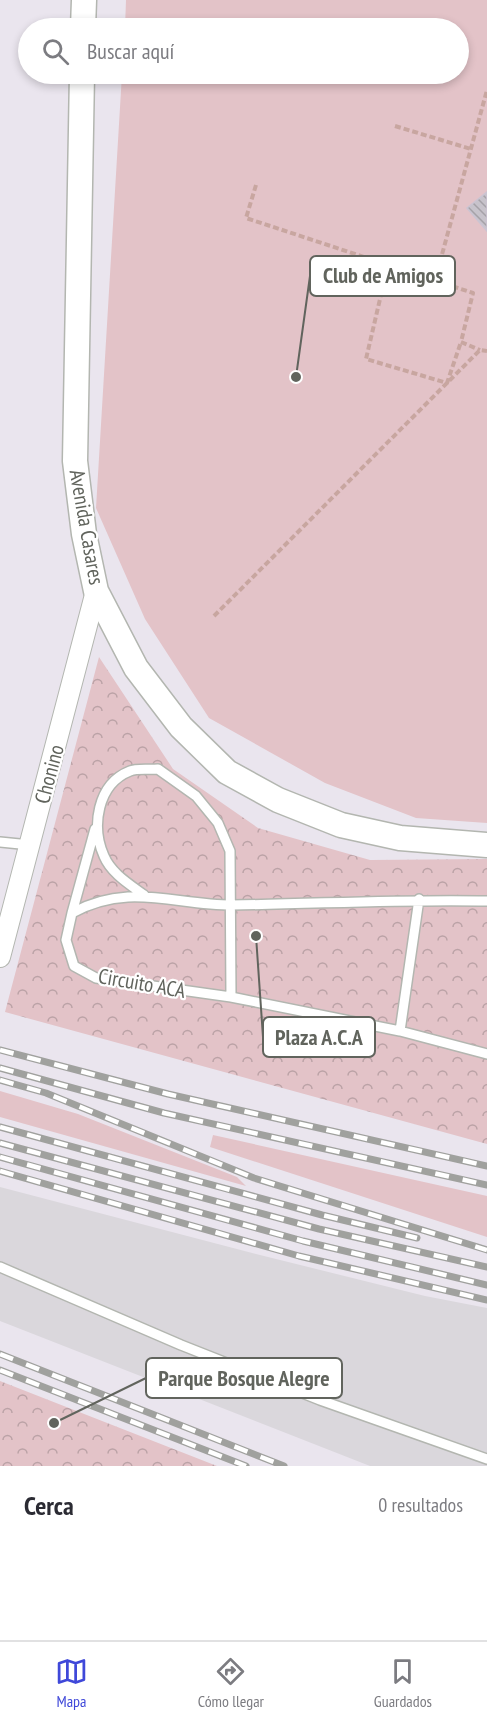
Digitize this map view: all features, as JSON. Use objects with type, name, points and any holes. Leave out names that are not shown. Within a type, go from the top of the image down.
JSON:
[{"type":"street","points":[[83,18],[84,0]]},
{"type":"street","name":"Avenida Casares","points":[[82,84],[75,461],[84,534],[96,591],[136,668],[182,727],[227,772],[278,800],[341,825],[400,838],[487,845]]},
{"type":"street","name":"Chonino","points":[[0,957],[96,591]]},
{"type":"lane","name":"Circuito ACA","points":[[231,997],[230,850],[218,823],[196,796],[158,769],[129,771],[104,791],[66,940],[74,966],[96,978],[231,997],[400,1031],[487,1054]]},
{"type":"lane","name":"Circuito ACA","points":[[96,826],[104,856],[118,876],[144,895]]},
{"type":"lane","points":[[0,842],[30,845]]},
{"type":"lane","name":"Circuito ACA","points":[[72,913],[90,903],[116,897],[144,895],[229,905],[419,899],[487,901]]},
{"type":"lane","points":[[400,1031],[419,899]]},
{"type":"lane","points":[[0,1267],[181,1346],[320,1400],[487,1459]]},
{"type":"path","points":[[435,280],[487,90]]},
{"type":"path","points":[[396,126],[471,149]]},
{"type":"path","points":[[256,185],[246,218],[473,293],[461,342],[447,383]]},
{"type":"path","points":[[388,265],[366,359],[447,383]]},
{"type":"path","points":[[461,342],[487,351]]},
{"type":"path","points":[[214,616],[480,350]]},
{"type":"shaded area","points":[[0,1187],[264,1256],[425,1296],[487,1308],[487,1466],[370,1466],[0,1321]]},
{"type":"green space","points":[[126,0],[487,0],[487,823],[416,818],[325,783],[209,718],[145,619],[96,508],[121,84],[469,84],[469,18],[125,18]]},
{"type":"green space","points":[[99,657],[173,769],[258,828],[370,860],[487,859],[487,1144],[5,1012]]},
{"type":"green space","points":[[0,1091],[78,1114],[237,1177],[246,1186],[0,1117]]},
{"type":"green space","points":[[213,1135],[487,1196],[487,1237],[210,1147]]},
{"type":"green space","points":[[0,1381],[217,1466],[0,1466]]},
{"type":"building","points":[[487,192],[487,231],[467,208]]},
{"type":"railway","points":[[0,1050],[168,1094],[487,1166]]},
{"type":"railway","points":[[0,1068],[164,1113],[487,1185]]},
{"type":"railway","points":[[0,1080],[46,1093],[254,1178],[487,1250]]},
{"type":"railway","points":[[0,1127],[322,1215],[417,1238]]},
{"type":"railway","points":[[0,1143],[319,1229],[487,1267]]},
{"type":"railway","points":[[0,1157],[303,1241],[487,1285]]},
{"type":"railway","points":[[0,1171],[299,1256],[487,1300]]},
{"type":"railway","points":[[0,1354],[284,1466]]},
{"type":"railway","points":[[0,1370],[246,1466]]},
{"type":"place","name":"Club de Amigos","points":[[296,377]]},
{"type":"place","name":"Plaza A.C.A","points":[[256,936]]},
{"type":"place","name":"Parque Bosque Alegre","points":[[54,1423]]}]
